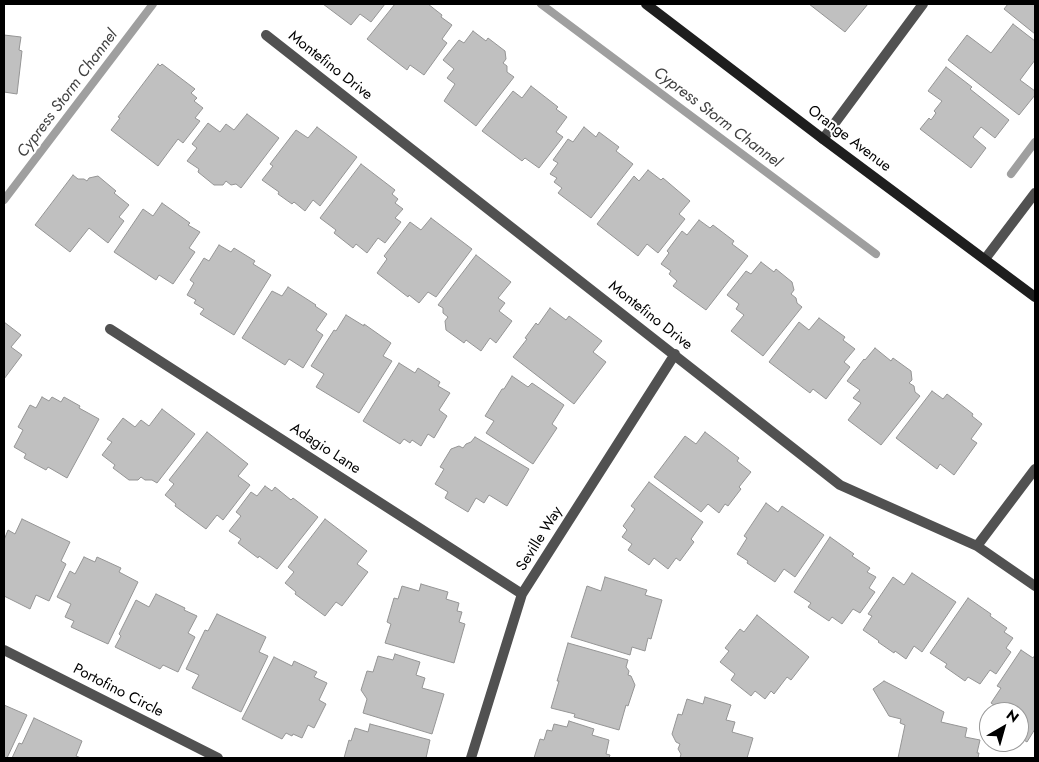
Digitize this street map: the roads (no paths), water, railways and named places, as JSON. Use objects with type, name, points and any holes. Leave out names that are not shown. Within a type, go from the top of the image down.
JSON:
[{"type":"main road","name":"Orange Avenue","points":[[646,4],[1035,297]]},
{"type":"street","points":[[823,139],[922,4]]},
{"type":"street","name":"Montefino Drive","points":[[266,35],[840,484],[976,546],[1035,586]]},
{"type":"street","points":[[985,260],[1035,193]]},
{"type":"street","name":"Adagio Lane","points":[[110,329],[522,594]]},
{"type":"street","name":"Seville Way","points":[[471,758],[522,594],[674,354]]},
{"type":"street","points":[[976,546],[1035,469]]},
{"type":"street","name":"Portofino Circle","points":[[4,650],[218,758]]},
{"type":"waterway","name":"Cypress Storm Channel","points":[[4,200],[153,4]]},
{"type":"waterway","name":"Cypress Storm Channel","points":[[541,4],[876,254]]},
{"type":"waterway","name":"Cypress Storm Channel","points":[[1011,174],[1035,142]]}]
